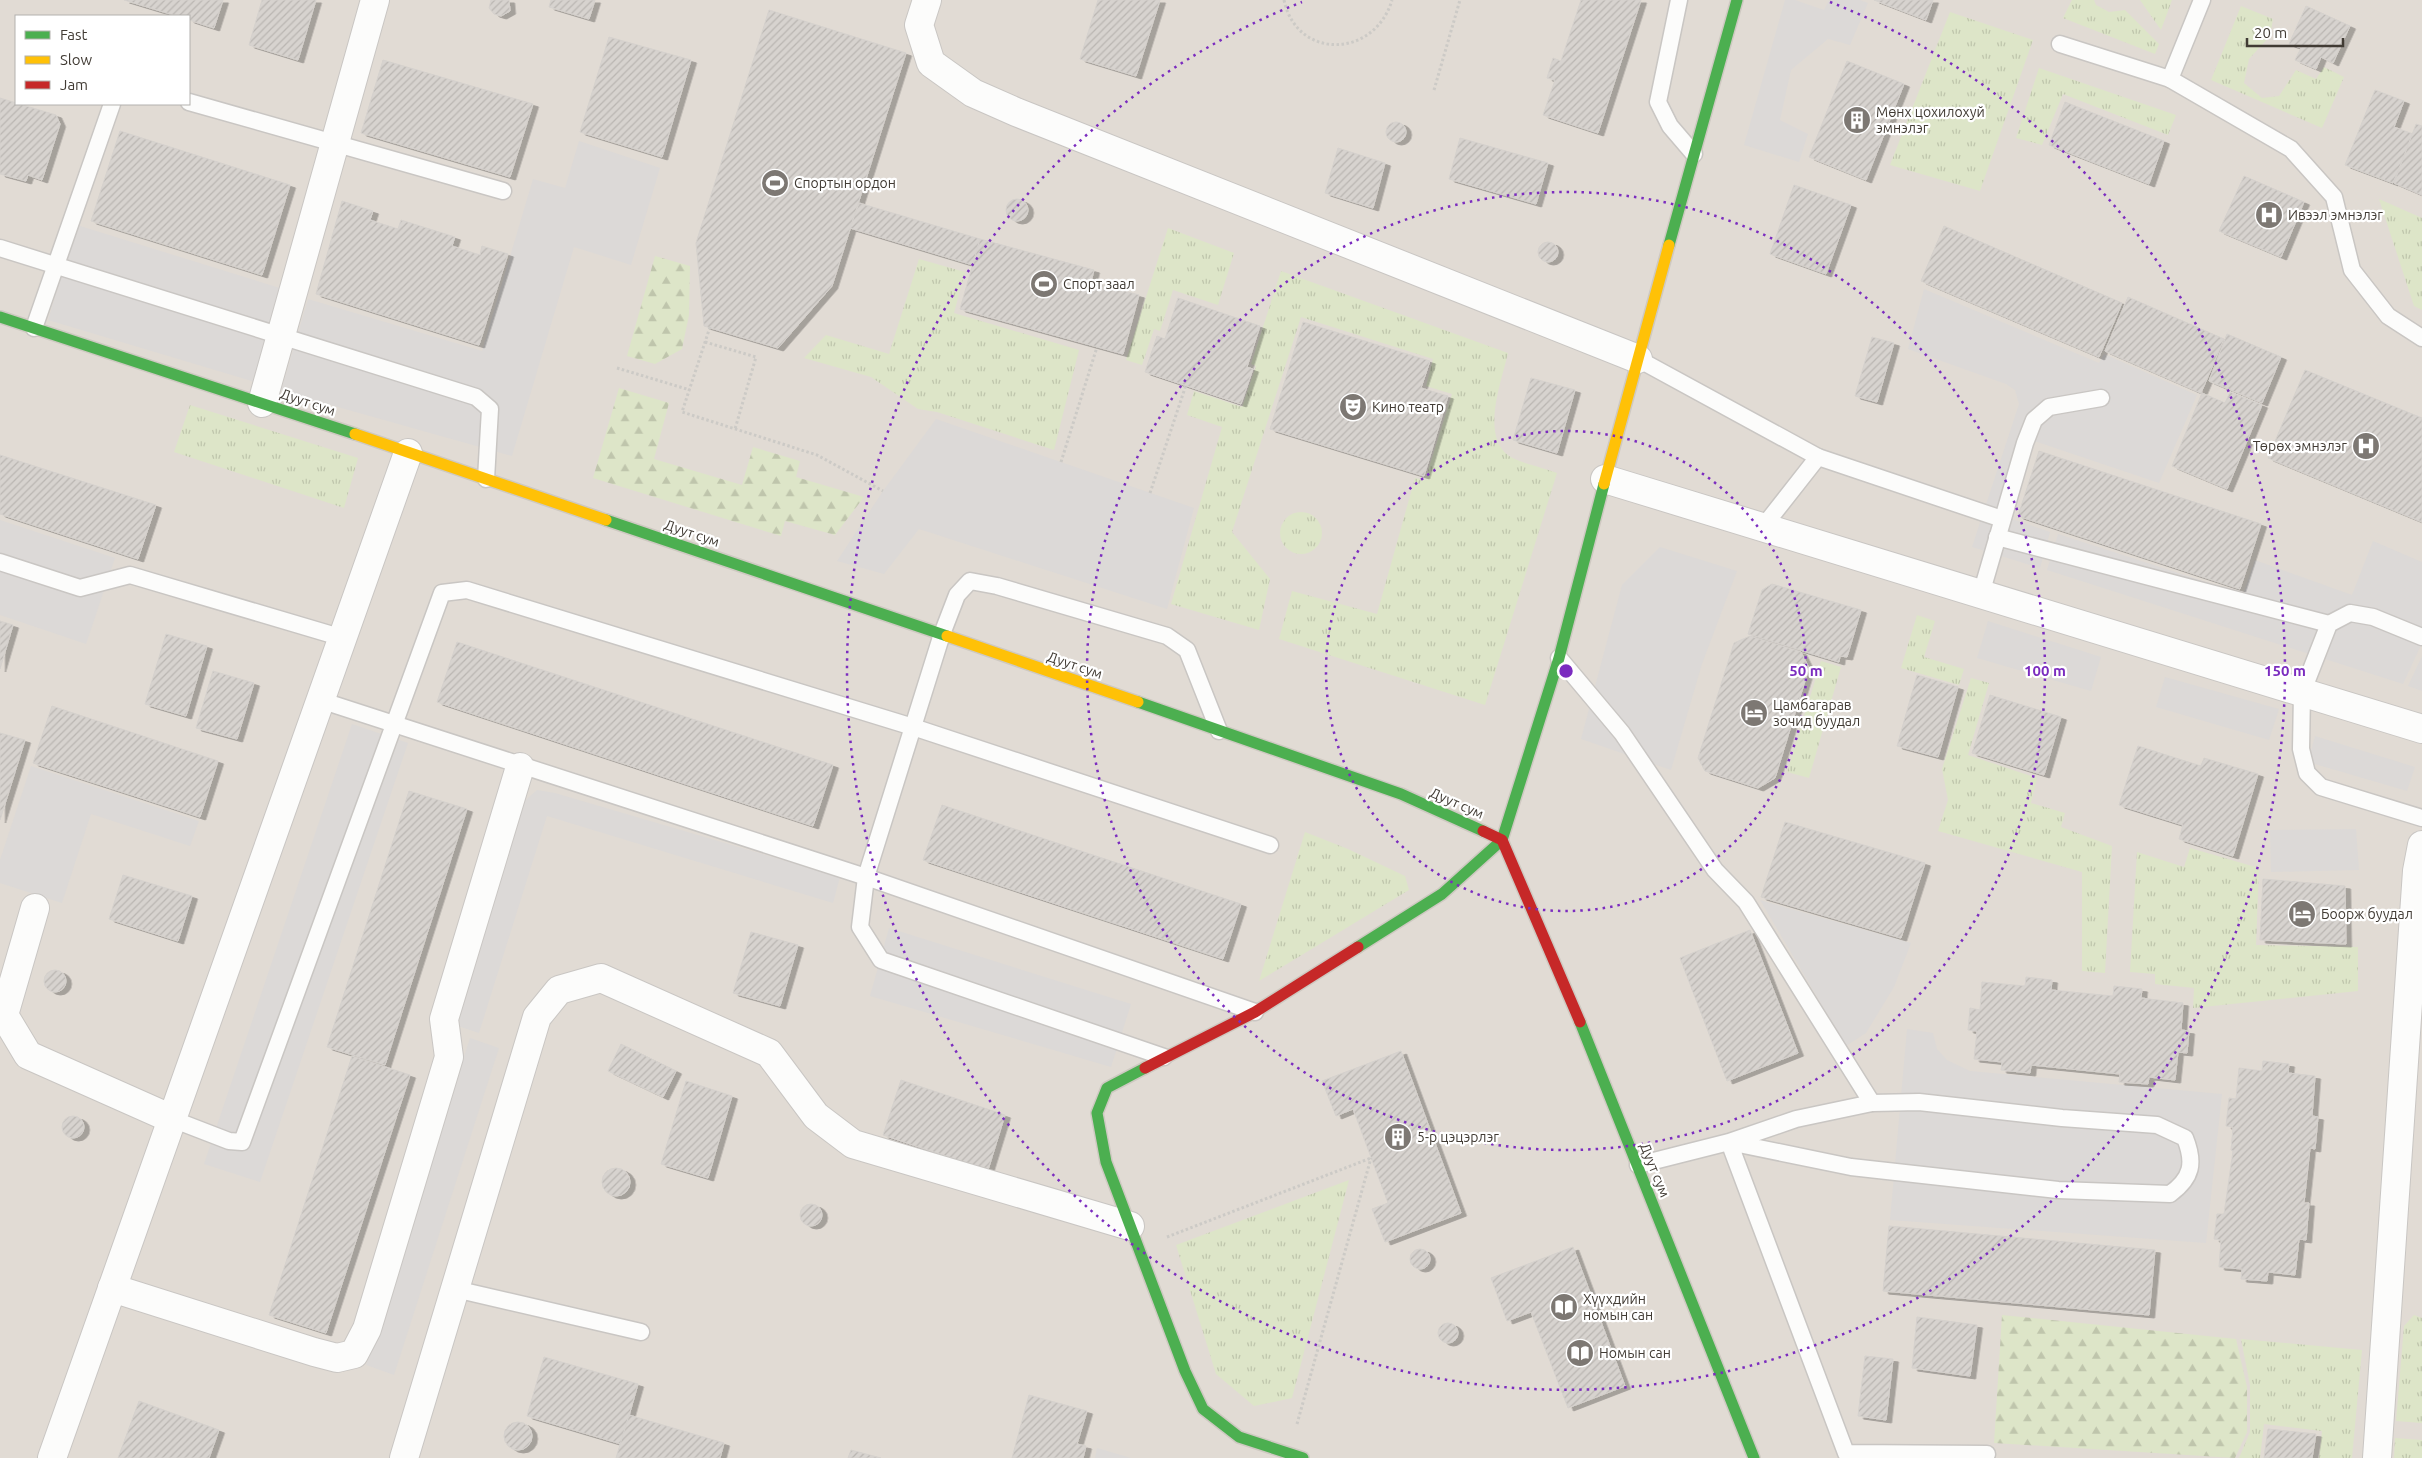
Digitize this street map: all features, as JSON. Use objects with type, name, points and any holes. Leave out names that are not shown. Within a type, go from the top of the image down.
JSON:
[{"type":"main road","points":[[1303,1458],[1239,1437],[1203,1409],[1185,1371],[1106,1162],[1097,1113],[1107,1088],[1164,1057],[1255,1012],[1442,894],[1502,840],[1559,658],[1605,479],[1736,0]]},
{"type":"main road","name":"Дуут сум","points":[[0,317],[262,402],[942,634],[1401,794],[1502,840],[1555,960],[1754,1458]]},
{"type":"street","points":[[262,402],[375,0]]},
{"type":"street","points":[[927,0],[919,25],[931,64],[973,93],[1016,112],[1638,359]]},
{"type":"street","points":[[52,1458],[408,453]]},
{"type":"street","points":[[1605,479],[2422,729]]},
{"type":"street","points":[[112,1288],[314,1352],[337,1358],[354,1354],[367,1329],[449,1057],[444,1019],[520,767]]},
{"type":"street","points":[[2377,1458],[2417,871],[2422,845]]},
{"type":"street","points":[[35,908],[2,1015],[28,1055],[172,1119]]},
{"type":"street","points":[[404,1458],[537,1017],[559,990],[601,978],[769,1053],[816,1116],[853,1144],[1134,1236]]},
{"type":"lane","points":[[1679,0],[1658,102],[1670,126],[1694,154]]},
{"type":"lane","points":[[2170,79],[2202,0]]},
{"type":"lane","points":[[2060,44],[2170,79],[2291,149],[2334,197],[2352,270],[2388,316],[2422,338]]},
{"type":"lane","points":[[190,102],[503,191]]},
{"type":"lane","points":[[34,328],[112,105]]},
{"type":"lane","points":[[0,248],[476,397],[490,409],[486,479]]},
{"type":"lane","points":[[1638,359],[1818,457],[2002,519]]},
{"type":"lane","points":[[1981,594],[2025,443],[2034,420],[2049,407],[2101,398]]},
{"type":"lane","points":[[1763,527],[1818,457]]},
{"type":"lane","points":[[1997,537],[2329,624]]},
{"type":"lane","points":[[0,562],[80,588],[130,575],[342,638]]},
{"type":"lane","points":[[1164,1057],[881,960],[860,927],[866,877],[942,634],[957,595],[970,581],[997,586],[1167,636],[1187,650],[1219,731]]},
{"type":"lane","points":[[172,1119],[229,1142],[242,1142],[442,593],[467,590],[913,727],[1270,844]]},
{"type":"lane","points":[[2422,636],[2373,616],[2350,613],[2329,624],[2302,692],[2302,749],[2307,773],[2321,787],[2422,818]]},
{"type":"lane","points":[[1559,658],[1622,733],[1715,870],[1746,902],[1872,1103]]},
{"type":"lane","points":[[320,700],[520,767],[866,877],[1255,1012]]},
{"type":"lane","points":[[1638,1165],[1729,1142],[1796,1119],[1872,1103],[1919,1102],[2062,1118],[2157,1125],[2185,1138],[2190,1150],[2191,1168],[2183,1185],[2170,1194],[2058,1190],[1851,1167],[1729,1142]]},
{"type":"lane","points":[[1729,1142],[1846,1453],[1987,1454]]},
{"type":"lane","points":[[455,1289],[641,1332]]},
{"type":"path","points":[[1284,0],[1292,20],[1306,36],[1332,46],[1352,44],[1370,35],[1382,21],[1392,0]]},
{"type":"path","points":[[1434,90],[1460,0]]},
{"type":"path","points":[[710,327],[682,412],[818,455],[883,491]]},
{"type":"path","points":[[705,342],[756,357],[735,429]]},
{"type":"path","points":[[1061,462],[1097,347]]},
{"type":"path","points":[[617,368],[690,390]]},
{"type":"path","points":[[1150,493],[1186,385]]},
{"type":"path","points":[[1134,1236],[1371,1158],[1288,1453]]},
{"type":"shaded area","points":[[0,0],[2422,0],[2422,1458],[0,1458]]},
{"type":"shaded area","points":[[1785,0],[1795,0],[1824,10],[1829,0],[1860,0],[1868,3],[1850,45],[1828,39],[1791,70],[1780,120],[1808,134],[1799,162],[1744,145]]},
{"type":"shaded area","points":[[579,141],[660,168],[631,265],[574,247],[512,456],[281,391],[308,299],[482,351],[533,179],[565,188]]},
{"type":"shaded area","points":[[77,225],[283,289],[255,382],[48,320]]},
{"type":"shaded area","points":[[1924,289],[2099,363],[2104,354],[2197,395],[2159,483],[2031,440],[2007,517],[2050,532],[2040,568],[1972,547],[2019,404],[2015,390],[2006,384],[1908,349]]},
{"type":"shaded area","points":[[936,419],[1194,508],[1167,609],[919,529],[884,574],[837,561],[883,491]]},
{"type":"shaded area","points":[[0,520],[115,558],[86,644],[0,615]]},
{"type":"shaded area","points":[[2058,534],[2243,594],[2255,560],[2352,595],[2373,541],[2422,562],[2422,643],[2403,684],[2047,570]]},
{"type":"shaded area","points":[[1660,547],[1737,571],[1702,664],[1671,770],[1581,739],[1622,585]]},
{"type":"shaded area","points":[[1988,621],[2101,657],[2091,691],[1977,658]]},
{"type":"shaded area","points":[[2422,656],[2422,691],[2408,686]]},
{"type":"shaded area","points":[[2165,677],[2279,709],[2269,740],[2156,707]]},
{"type":"shaded area","points":[[352,724],[408,743],[260,1182],[204,1164]]},
{"type":"shaded area","points":[[2315,736],[2415,767],[2407,791],[2308,762]]},
{"type":"shaded area","points":[[31,766],[199,821],[190,846],[91,814],[62,903],[0,883],[0,860]]},
{"type":"shaded area","points":[[537,790],[555,793],[840,877],[833,903],[547,816],[479,1033],[452,1024],[521,804]]},
{"type":"shaded area","points":[[2356,829],[2359,870],[2271,872],[2270,830]]},
{"type":"shaded area","points":[[1760,900],[1911,943],[1894,987],[1866,1033],[1846,1046]]},
{"type":"shaded area","points":[[889,928],[1131,1004],[1111,1067],[870,996]]},
{"type":"shaded area","points":[[1907,1029],[1933,1033],[1937,1049],[1947,1060],[1970,1071],[2222,1094],[2206,1243],[1890,1220]]},
{"type":"shaded area","points":[[470,1038],[499,1048],[394,1375],[366,1365]]},
{"type":"shaded area","points":[[1097,1448],[1131,1458],[1095,1458]]},
{"type":"green space","points":[[2072,0],[2094,0],[2096,5],[2109,12],[2125,10],[2159,44],[2155,54],[2063,18]]},
{"type":"green space","points":[[2140,0],[2172,0],[2161,30]]},
{"type":"green space","points":[[2241,6],[2273,19],[2270,36],[2249,59],[2244,83],[2262,98],[2279,96],[2296,70],[2316,79],[2324,67],[2344,77],[2322,128],[2211,80]]},
{"type":"green space","points":[[1950,12],[2033,40],[1980,191],[1890,165]]},
{"type":"green space","points":[[2039,68],[2176,115],[2168,135],[2063,94],[2042,145],[2016,138]]},
{"type":"green space","points":[[2379,199],[2422,218],[2422,310],[2414,306]]},
{"type":"green space","points":[[1168,228],[1234,253],[1218,305],[1173,290],[1160,331],[1154,329],[1142,365],[1126,360]]},
{"type":"green space","points":[[655,256],[690,266],[689,315],[682,349],[655,364],[627,356]]},
{"type":"green space","points":[[919,259],[965,272],[954,313],[1079,350],[1054,450],[937,412],[918,409],[871,377],[804,358],[826,335],[889,354]]},
{"type":"green space","points":[[1281,271],[1508,353],[1495,407],[1494,422],[1500,447],[1514,459],[1557,473],[1485,705],[1279,639],[1292,591],[1377,614],[1415,478],[1425,480],[1452,394],[1426,386],[1433,359],[1301,317],[1232,532],[1270,579],[1259,630],[1171,604],[1222,427],[1187,415],[1194,391],[1242,407],[1256,366],[1251,364]]},
{"type":"green space","points":[[619,388],[669,403],[654,459],[742,485],[753,447],[800,461],[796,477],[864,497],[835,535],[785,521],[781,536],[593,478]]},
{"type":"green space","points":[[190,405],[358,458],[344,508],[174,452]]},
{"type":"green space","points":[[1305,512],[1313,515],[1319,521],[1322,533],[1319,545],[1313,551],[1297,554],[1289,551],[1283,545],[1280,529],[1283,521],[1289,515]]},
{"type":"green space","points":[[1917,615],[1935,621],[1924,657],[1964,669],[1959,685],[1901,668]]},
{"type":"green space","points":[[1821,661],[1841,667],[1809,778],[1787,772]]},
{"type":"green space","points":[[1971,678],[1989,683],[1968,755],[2037,778],[2031,803],[2065,813],[2061,827],[2112,846],[2105,973],[2082,971],[2082,872],[1938,831],[1948,800],[1942,769]]},
{"type":"green space","points":[[1305,832],[1348,849],[1405,876],[1409,890],[1259,981]]},
{"type":"green space","points":[[2190,848],[2259,868],[2256,945],[2358,947],[2358,991],[2193,1008],[2194,988],[2155,984],[2155,974],[2130,972],[2137,852],[2184,867]]},
{"type":"green space","points":[[1349,1180],[1292,1398],[1254,1406],[1216,1374],[1176,1245]]},
{"type":"green space","points":[[2002,1315],[2236,1339],[2247,1387],[2247,1432],[2235,1458],[1994,1443]]},
{"type":"green space","points":[[2414,1315],[2422,1318],[2422,1423],[2396,1421],[2404,1326]]},
{"type":"green space","points":[[2241,1339],[2362,1350],[2352,1458],[2319,1458],[2322,1431],[2264,1424],[2260,1458],[2239,1458],[2250,1432],[2250,1385]]},
{"type":"green space","points":[[2395,1438],[2422,1440],[2422,1458],[2394,1458]]},
{"type":"building","points":[[124,0],[223,0],[214,28],[190,20],[190,15],[174,15]]},
{"type":"building","points":[[262,0],[316,0],[298,60],[249,45]]},
{"type":"building","points":[[491,0],[509,0],[510,11],[501,16],[494,14],[489,8]]},
{"type":"building","points":[[551,0],[595,0],[589,19],[549,7]]},
{"type":"building","points":[[1098,0],[1160,0],[1136,76],[1080,59]]},
{"type":"building","points":[[1581,0],[1641,0],[1598,133],[1543,115],[1555,80],[1547,78],[1553,58],[1561,61]]},
{"type":"building","points":[[1874,0],[1933,0],[1926,20]]},
{"type":"building","points":[[2306,6],[2350,26],[2333,63],[2321,57],[2316,69],[2295,60],[2301,48],[2289,44]]},
{"type":"building","points":[[769,10],[906,53],[832,286],[778,348],[704,326],[696,243]]},
{"type":"building","points":[[609,37],[691,60],[662,157],[580,132]]},
{"type":"building","points":[[383,60],[533,104],[510,177],[361,133]]},
{"type":"building","name":"Мөнх цохилохуй эмнэлэг","points":[[1847,61],[1904,84],[1866,180],[1809,157]]},
{"type":"building","points":[[2375,90],[2404,101],[2394,127],[2413,134],[2393,183],[2345,165]]},
{"type":"building","points":[[0,98],[15,103],[15,105],[23,105],[56,115],[60,124],[42,180],[28,175],[26,181],[0,174]]},
{"type":"building","points":[[2065,102],[2164,141],[2149,184],[2049,145]]},
{"type":"building","points":[[1396,122],[1403,125],[1406,132],[1403,139],[1396,142],[1389,139],[1386,132],[1389,125]]},
{"type":"building","points":[[2416,124],[2422,126],[2422,195],[2394,183]]},
{"type":"building","points":[[120,131],[290,185],[262,275],[91,221]]},
{"type":"building","points":[[1460,138],[1548,163],[1536,204],[1449,179]]},
{"type":"building","points":[[1338,148],[1385,163],[1373,208],[1325,193]]},
{"type":"building","points":[[2244,176],[2304,202],[2281,257],[2219,231]]},
{"type":"building","points":[[1794,185],[1851,205],[1826,274],[1770,254]]},
{"type":"building","points":[[1017,199],[1025,202],[1028,210],[1025,218],[1017,221],[1009,218],[1006,210],[1009,202]]},
{"type":"building","points":[[342,201],[373,211],[370,220],[398,229],[401,220],[455,237],[452,246],[480,255],[482,246],[508,254],[479,345],[316,294]]},
{"type":"building","points":[[859,203],[980,239],[973,265],[850,228]]},
{"type":"building","points":[[1944,226],[2122,303],[2099,357],[1921,281]]},
{"type":"building","points":[[980,239],[1094,270],[1091,282],[1139,295],[1123,354],[960,309]]},
{"type":"building","points":[[1548,242],[1555,245],[1558,252],[1555,259],[1548,262],[1541,259],[1538,252],[1541,245]]},
{"type":"building","points":[[2128,297],[2224,339],[2201,393],[2105,351]]},
{"type":"building","points":[[1178,298],[1260,326],[1247,367],[1253,369],[1241,404],[1145,372],[1157,336],[1165,339]]},
{"type":"building","points":[[1303,322],[1430,361],[1421,388],[1448,396],[1424,476],[1270,429]]},
{"type":"building","points":[[2227,334],[2281,357],[2262,403],[2209,381]]},
{"type":"building","points":[[1872,337],[1894,343],[1877,402],[1855,396]]},
{"type":"building","points":[[2305,370],[2422,418],[2422,522],[2268,458]]},
{"type":"building","points":[[1531,378],[1575,390],[1557,453],[1513,440]]},
{"type":"building","points":[[2230,392],[2262,405],[2227,489],[2172,466],[2202,393],[2225,403]]},
{"type":"building","points":[[2039,451],[2261,524],[2240,589],[2018,516]]},
{"type":"building","points":[[0,455],[156,505],[138,559],[0,514]]},
{"type":"building","points":[[1772,584],[1861,610],[1847,657],[1840,656],[1839,662],[1748,634],[1762,590]]},
{"type":"building","points":[[0,621],[13,625],[0,669]]},
{"type":"building","points":[[166,634],[207,646],[186,716],[145,704]]},
{"type":"building","name":"Цамбагарав зочид буудал","points":[[1750,636],[1801,652],[1809,668],[1775,778],[1758,788],[1705,771],[1698,758],[1734,643]]},
{"type":"building","points":[[457,642],[833,765],[813,826],[437,702]]},
{"type":"building","points":[[213,671],[254,683],[237,739],[196,728]]},
{"type":"building","points":[[1917,675],[1958,687],[1938,757],[1897,746]]},
{"type":"building","points":[[1990,695],[2061,717],[2044,775],[1972,753]]},
{"type":"building","points":[[52,706],[218,761],[200,817],[33,763]]},
{"type":"building","points":[[0,733],[25,740],[0,820]]},
{"type":"building","points":[[2138,746],[2201,766],[2204,758],[2258,774],[2233,856],[2179,839],[2183,825],[2119,805]]},
{"type":"building","points":[[409,791],[467,809],[385,1065],[327,1047]]},
{"type":"building","points":[[942,805],[1241,904],[1223,959],[923,860]]},
{"type":"building","points":[[1785,822],[1925,863],[1901,938],[1761,897]]},
{"type":"building","points":[[123,875],[192,896],[178,941],[109,919]]},
{"type":"building","points":[[2263,879],[2345,886],[2346,944],[2260,940]]},
{"type":"building","points":[[1750,930],[1798,1053],[1727,1081],[1680,958]]},
{"type":"building","points":[[751,932],[798,945],[780,1006],[733,993]]},
{"type":"building","points":[[55,970],[63,973],[66,981],[63,989],[55,992],[47,989],[44,981],[47,973]]},
{"type":"building","points":[[2026,977],[2052,980],[2051,990],[2113,996],[2114,986],[2142,989],[2141,998],[2183,1003],[2181,1030],[2189,1031],[2187,1053],[2178,1052],[2175,1080],[2149,1077],[2148,1084],[2119,1082],[2120,1074],[2031,1065],[2030,1073],[2001,1070],[2002,1062],[1974,1059],[1977,1031],[1968,1030],[1970,1008],[1980,1010],[1982,982],[2025,986]]},
{"type":"building","points":[[621,1044],[676,1071],[663,1097],[608,1071]]},
{"type":"building","name":"5-р цэцэрлэг","points":[[1401,1051],[1461,1213],[1385,1242],[1372,1209],[1388,1203],[1353,1109],[1336,1116],[1322,1081]]},
{"type":"building","points":[[352,1056],[410,1075],[326,1333],[269,1315]]},
{"type":"building","points":[[2263,1061],[2289,1064],[2288,1073],[2315,1076],[2312,1116],[2318,1117],[2315,1149],[2310,1148],[2304,1203],[2309,1203],[2306,1240],[2299,1239],[2295,1275],[2268,1272],[2267,1281],[2241,1279],[2242,1269],[2219,1267],[2221,1240],[2214,1239],[2217,1214],[2224,1214],[2233,1151],[2231,1150],[2233,1127],[2226,1126],[2229,1098],[2236,1099],[2239,1068],[2262,1071]]},
{"type":"building","points":[[901,1080],[1005,1115],[988,1170],[883,1135]]},
{"type":"building","points":[[686,1081],[732,1096],[708,1178],[661,1164]]},
{"type":"building","points":[[73,1116],[81,1119],[84,1127],[81,1135],[73,1138],[65,1135],[62,1127],[65,1119]]},
{"type":"building","points":[[616,1168],[626,1172],[630,1182],[626,1192],[616,1196],[606,1192],[602,1182],[606,1172]]},
{"type":"building","points":[[811,1204],[819,1207],[822,1215],[819,1223],[811,1226],[803,1223],[800,1215],[803,1207]]},
{"type":"building","points":[[1889,1226],[2155,1250],[2149,1315],[1883,1291]]},
{"type":"building","name":"Номын сан","points":[[1573,1247],[1625,1386],[1568,1408],[1531,1312],[1507,1321],[1491,1278]]},
{"type":"building","points":[[1420,1249],[1427,1252],[1430,1259],[1427,1266],[1420,1269],[1413,1266],[1410,1259],[1413,1252]]},
{"type":"building","points":[[1917,1317],[1977,1325],[1970,1376],[1912,1368]]},
{"type":"building","points":[[1448,1323],[1455,1326],[1458,1333],[1455,1340],[1448,1343],[1441,1340],[1438,1333],[1441,1326]]},
{"type":"building","points":[[1865,1356],[1893,1359],[1886,1420],[1858,1416]]},
{"type":"building","points":[[544,1357],[638,1384],[621,1444],[527,1416]]},
{"type":"building","points":[[1029,1395],[1087,1411],[1077,1444],[1086,1446],[1083,1458],[1012,1458]]},
{"type":"building","points":[[139,1401],[219,1430],[209,1458],[118,1458]]},
{"type":"building","points":[[629,1415],[724,1443],[720,1458],[616,1458]]},
{"type":"building","points":[[518,1422],[528,1426],[532,1436],[528,1446],[518,1450],[508,1446],[504,1436],[508,1426]]},
{"type":"building","points":[[2268,1429],[2316,1434],[2312,1458],[2264,1458]]},
{"type":"building","points":[[851,1450],[881,1458],[848,1458]]},
{"type":"traffic: fast","points":[[1669,245],[1737,0]]},
{"type":"traffic: fast","points":[[0,317],[355,434]]},
{"type":"traffic: fast","points":[[1358,947],[1442,894],[1502,840],[1559,658],[1604,484]]},
{"type":"traffic: fast","points":[[606,520],[947,636]]},
{"type":"traffic: fast","points":[[1138,702],[1401,794],[1483,831]]},
{"type":"traffic: fast","points":[[1580,1022],[1754,1458]]},
{"type":"traffic: fast","points":[[1145,1068],[1107,1088],[1097,1113],[1106,1162],[1185,1371],[1203,1409],[1239,1437],[1303,1458]]},
{"type":"traffic: slow","points":[[1604,484],[1669,245]]},
{"type":"traffic: slow","points":[[355,434],[606,520]]},
{"type":"traffic: slow","points":[[947,636],[1138,702]]},
{"type":"traffic: jam","points":[[1483,831],[1502,840],[1580,1022]]},
{"type":"traffic: jam","points":[[1145,1068],[1255,1012],[1358,947]]},
{"type":"place","name":"Мөнх цохилохуй эмнэлэг","points":[[1857,120]]},
{"type":"place","name":"Спортын ордон","points":[[775,183]]},
{"type":"place","name":"Ивээл эмнэлэг","points":[[2269,215]]},
{"type":"place","name":"Спорт заал","points":[[1044,284]]},
{"type":"place","name":"Кино театр","points":[[1353,407]]},
{"type":"place","name":"Төрөх эмнэлэг","points":[[2366,446]]},
{"type":"place","name":"Цамбагарав зочид буудал","points":[[1754,713]]},
{"type":"place","name":"Боорж буудал","points":[[2302,914]]},
{"type":"place","name":"5-р цэцэрлэг","points":[[1398,1137]]},
{"type":"place","name":"Хүүхдийн номын сан","points":[[1564,1307]]},
{"type":"place","name":"Номын сан","points":[[1580,1353]]}]
